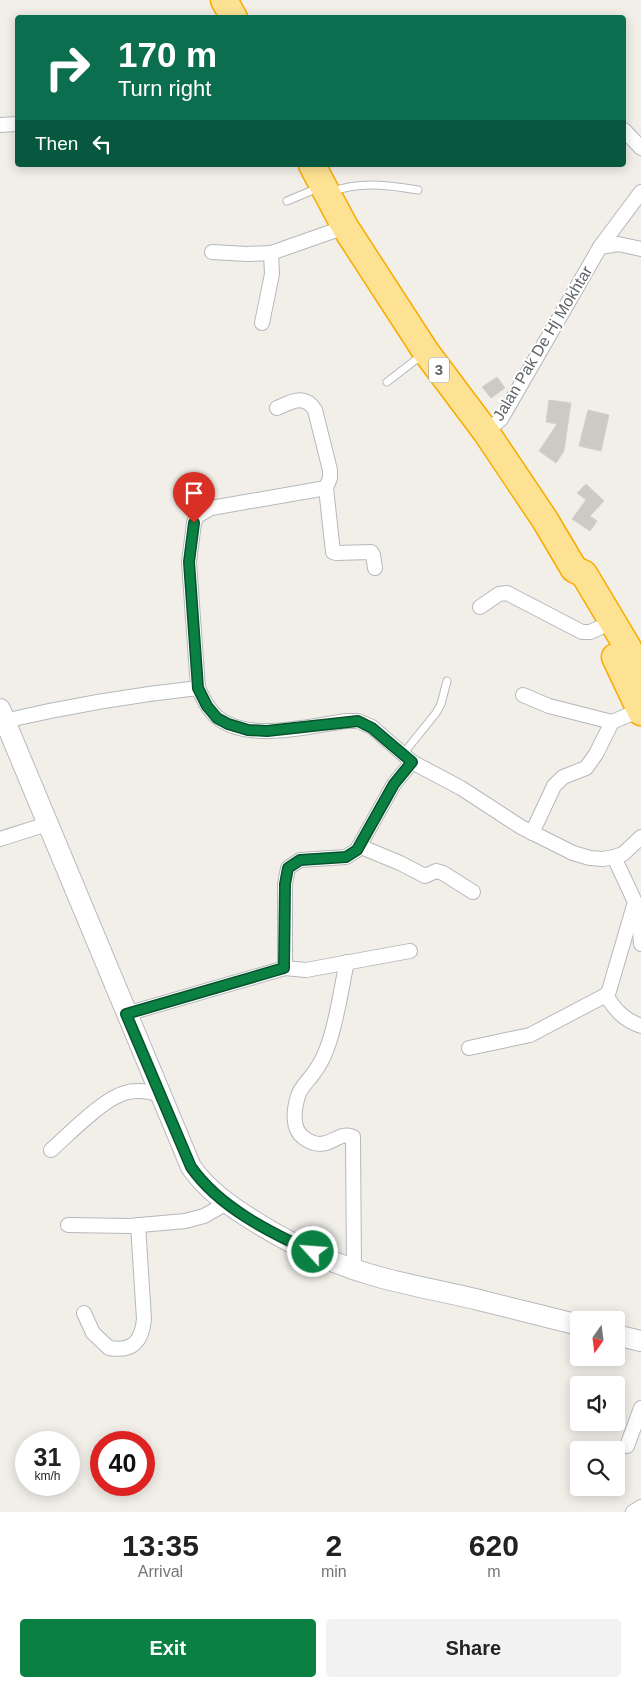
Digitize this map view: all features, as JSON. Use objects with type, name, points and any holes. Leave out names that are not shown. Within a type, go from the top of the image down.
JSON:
[{"type":"highway","points":[[224,0],[232,15]]},
{"type":"highway","name":"3","points":[[320,182],[345,227],[426,352],[486,432],[574,569],[574,578],[618,661],[641,711]]},
{"type":"highway","name":"3","points":[[574,569],[584,574],[639,667]]},
{"type":"street","points":[[0,124],[15,124]]},
{"type":"street","points":[[626,132],[641,148]]},
{"type":"street","name":"Jalan Pak De Hj Mokhtar","points":[[486,432],[501,419],[598,249],[641,192]]},
{"type":"street","points":[[212,252],[270,253],[345,227]]},
{"type":"street","points":[[598,249],[618,244],[641,249]]},
{"type":"street","points":[[262,324],[272,274],[270,253]]},
{"type":"street","points":[[277,408],[301,400],[309,402],[312,406],[330,470],[330,478],[326,488],[333,552],[336,554],[370,552],[373,555],[375,568]]},
{"type":"street","points":[[326,488],[211,508],[197,516],[192,530],[189,562],[198,688],[207,706],[217,718],[240,728],[267,731],[358,721],[372,728],[408,758],[461,788],[509,820],[574,853],[590,858],[603,859],[614,857],[624,854],[641,837]]},
{"type":"street","points":[[480,607],[499,594],[506,593],[582,632],[590,632],[599,628]]},
{"type":"street","points":[[198,688],[73,706],[3,721],[191,1167],[209,1189],[264,1228],[340,1264],[378,1277],[480,1300],[570,1324]]},
{"type":"street","points":[[523,695],[549,706],[612,722],[641,711]]},
{"type":"street","points":[[532,832],[554,786],[563,777],[586,768],[596,754],[612,722]]},
{"type":"street","points":[[284,968],[285,884],[288,868],[300,860],[346,857],[352,854],[359,846],[408,758]]},
{"type":"street","points":[[0,838],[47,824]]},
{"type":"street","points":[[359,846],[400,862],[425,876],[436,871],[442,873],[473,892]]},
{"type":"street","points":[[614,857],[635,902],[639,917],[641,944]]},
{"type":"street","points":[[469,1048],[530,1035],[606,995],[609,991],[635,902]]},
{"type":"street","points":[[126,1014],[284,968],[306,970],[410,951]]},
{"type":"street","points":[[347,962],[328,1047],[315,1072],[300,1090],[295,1110],[295,1124],[301,1137],[318,1144],[323,1145],[346,1135],[353,1137],[354,1269]]},
{"type":"street","points":[[606,995],[620,1014],[641,1026]]},
{"type":"street","points":[[134,1091],[152,1076]]},
{"type":"street","points":[[51,1150],[110,1099],[125,1092],[134,1091],[160,1094]]},
{"type":"street","points":[[68,1225],[138,1225],[198,1219],[227,1203]]},
{"type":"street","points":[[84,1312],[93,1333],[109,1348],[125,1349],[140,1338],[143,1332],[144,1319],[138,1225]]},
{"type":"street","points":[[625,1337],[641,1341]]},
{"type":"street","points":[[626,1446],[641,1408]]},
{"type":"street","points":[[633,1512],[641,1507]]},
{"type":"lane","points":[[287,201],[320,182],[340,188],[374,184],[418,190]]},
{"type":"lane","points":[[388,382],[426,352]]},
{"type":"lane","points":[[408,758],[441,704],[447,681]]},
{"type":"building","points":[[497,377],[505,388],[491,398],[482,387]]},
{"type":"building","points":[[549,400],[571,403],[564,451],[556,463],[539,451],[557,424],[546,422]]},
{"type":"building","points":[[588,410],[609,415],[601,451],[579,446]]},
{"type":"building","points":[[586,484],[604,501],[590,516],[597,521],[590,531],[572,519],[586,500],[577,493]]},
{"type":"route","points":[[194,523],[189,562],[198,688],[207,706],[217,718],[240,728],[257,731],[292,729],[354,720],[363,723],[382,735],[412,762],[394,784],[357,850],[346,857],[300,860],[288,868],[285,884],[284,968],[126,1014],[191,1167],[199,1179],[227,1203],[264,1228],[313,1252]]}]
